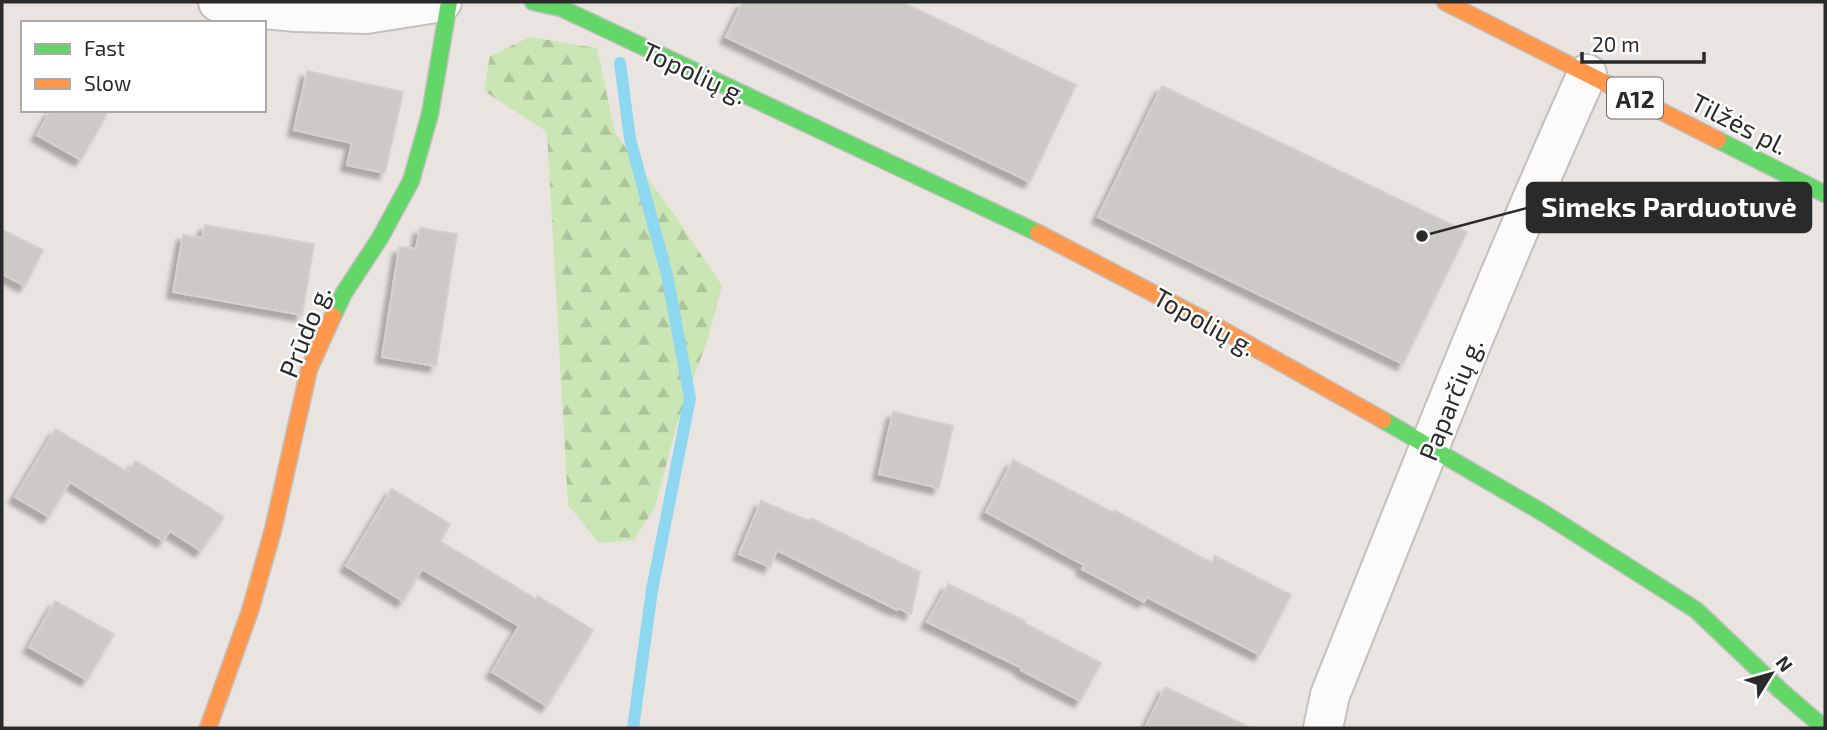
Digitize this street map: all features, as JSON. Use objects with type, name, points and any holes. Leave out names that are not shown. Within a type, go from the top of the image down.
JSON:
[{"type":"main road","name":"Prūdo g.","points":[[208,728],[250,611],[273,530],[309,369],[344,293],[380,238],[411,180],[430,114],[449,2]]},
{"type":"main road","name":"Topolių g.","points":[[533,2],[561,8],[1065,246],[1212,324],[1545,514],[1696,610],[1824,728]]},
{"type":"main road","name":"Tilžės pl.","points":[[1444,2],[1825,194]]},
{"type":"street","points":[[218,2],[253,8],[366,14],[442,2]]},
{"type":"street","name":"Paparčių g.","points":[[1323,728],[1330,695],[1430,447],[1587,74]]},
{"type":"green space","points":[[530,37],[597,48],[615,133],[722,286],[708,338],[677,424],[655,507],[634,540],[599,543],[568,505],[547,132],[484,91],[490,56]]},
{"type":"building","points":[[743,2],[902,2],[1076,85],[1030,182],[726,37]]},
{"type":"building","points":[[307,71],[403,92],[385,173],[347,165],[352,143],[294,130]]},
{"type":"building","points":[[1162,86],[1467,232],[1403,364],[1098,217]]},
{"type":"building","points":[[50,112],[108,112],[81,160],[37,135]]},
{"type":"building","points":[[205,225],[314,244],[302,315],[173,292],[183,235],[202,238]]},
{"type":"building","points":[[420,228],[457,234],[436,366],[382,357],[399,248],[416,249]]},
{"type":"building","points":[[2,230],[43,250],[25,286],[2,274]]},
{"type":"building","points":[[893,412],[953,426],[939,488],[879,474]]},
{"type":"building","points":[[56,429],[128,472],[136,461],[224,517],[201,551],[170,531],[163,541],[70,482],[49,517],[15,497]]},
{"type":"building","points":[[1013,460],[1212,563],[1215,556],[1291,595],[1260,655],[1147,597],[1144,602],[1082,569],[1084,565],[986,512]]},
{"type":"building","points":[[392,489],[450,524],[440,541],[593,630],[547,706],[492,672],[519,626],[422,569],[403,601],[346,566]]},
{"type":"building","points":[[761,501],[809,521],[811,518],[920,572],[911,614],[898,608],[897,610],[777,550],[770,567],[739,554]]},
{"type":"building","points":[[948,584],[1025,621],[1024,623],[1101,663],[1080,701],[1021,670],[1022,668],[927,622]]},
{"type":"building","points":[[55,601],[114,634],[87,680],[29,647]]},
{"type":"building","points":[[1165,687],[1251,728],[1145,728]]},
{"type":"waterway","points":[[620,63],[630,139],[667,275],[690,398],[652,590],[633,728]]},
{"type":"traffic: fast","points":[[333,316],[411,181],[430,114],[449,2]]},
{"type":"traffic: fast","points":[[533,2],[561,8],[1038,233]]},
{"type":"traffic: fast","points":[[1718,140],[1825,194]]},
{"type":"traffic: fast","points":[[1383,420],[1545,514],[1696,610],[1824,728]]},
{"type":"traffic: slow","points":[[1445,2],[1718,140]]},
{"type":"traffic: slow","points":[[1038,233],[1212,324],[1383,420]]},
{"type":"traffic: slow","points":[[208,728],[250,611],[273,530],[309,369],[333,316]]},
{"type":"place","name":"Simeks Parduotuvė","points":[[1422,236]]}]
